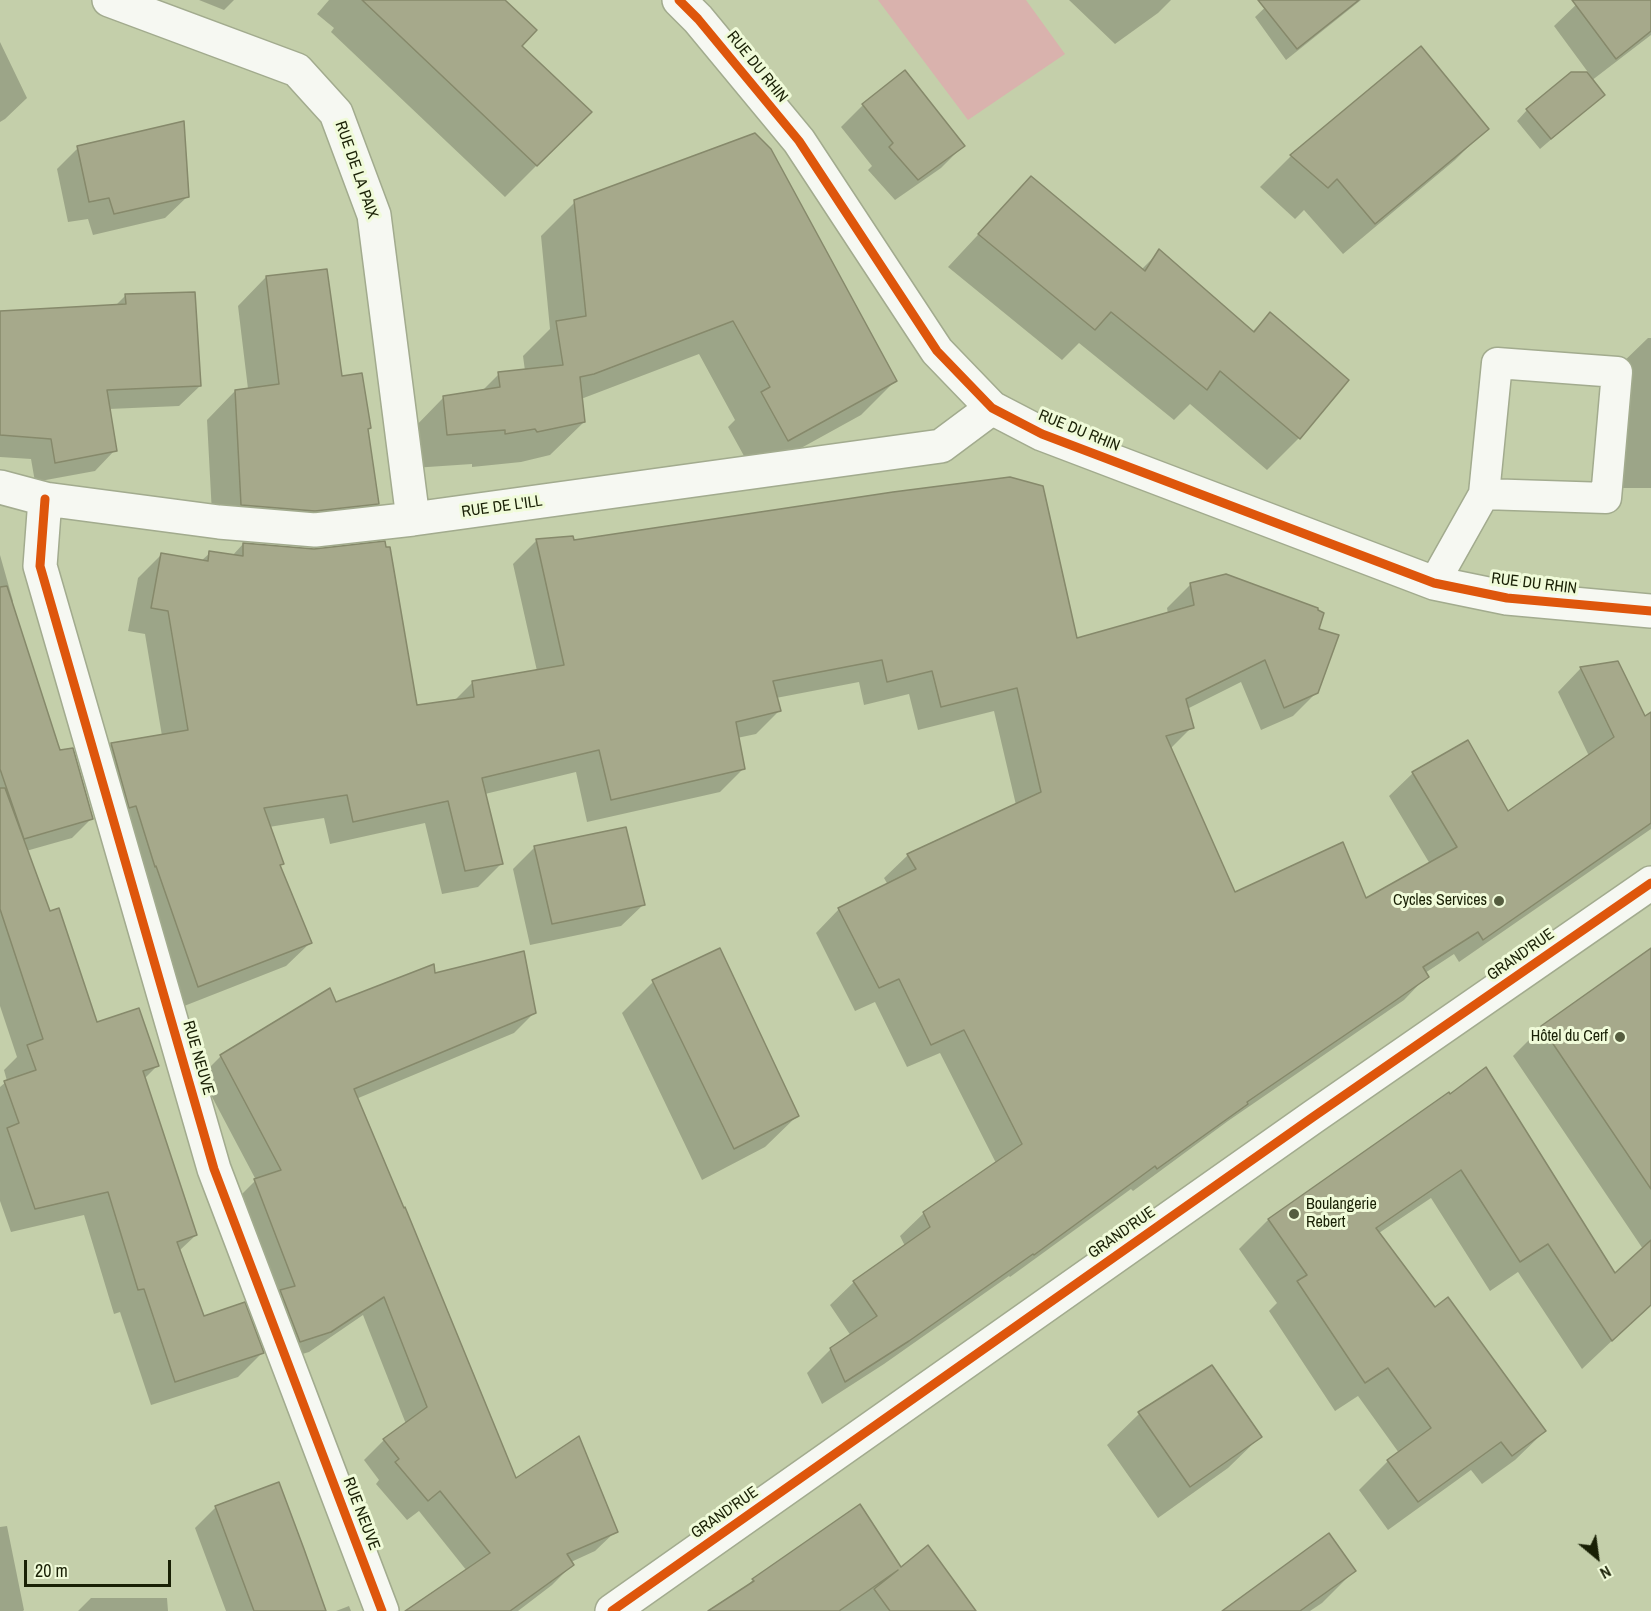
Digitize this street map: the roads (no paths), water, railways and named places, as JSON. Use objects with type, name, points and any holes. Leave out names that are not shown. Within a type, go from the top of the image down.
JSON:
[{"type":"street","name":"RUE DE LA PAIX","points":[[109,0],[297,70],[336,112],[374,215],[413,519]]},
{"type":"street","name":"RUE DU RHIN","points":[[679,0],[698,18],[799,141],[938,351],[992,408],[1042,435],[1434,583],[1507,598],[1651,611]]},
{"type":"street","name":"RUE DE L'ILL","points":[[0,487],[45,499],[219,522],[315,530],[413,519],[941,446],[992,408]]},
{"type":"street","name":"RUE NEUVE","points":[[45,499],[40,566],[214,1169],[382,1611]]},
{"type":"street","name":"GRAND'RUE","points":[[612,1611],[1303,1124],[1651,883]]},
{"type":"lane","points":[[1434,583],[1484,494],[1497,363],[1617,372],[1606,498],[1484,494]]},
{"type":"place","name":"Cycles Services","points":[[1499,901]]},
{"type":"place","name":"Hôtel du Cerf","points":[[1620,1037]]},
{"type":"place","name":"Boulangerie Rebert","points":[[1294,1214]]}]
